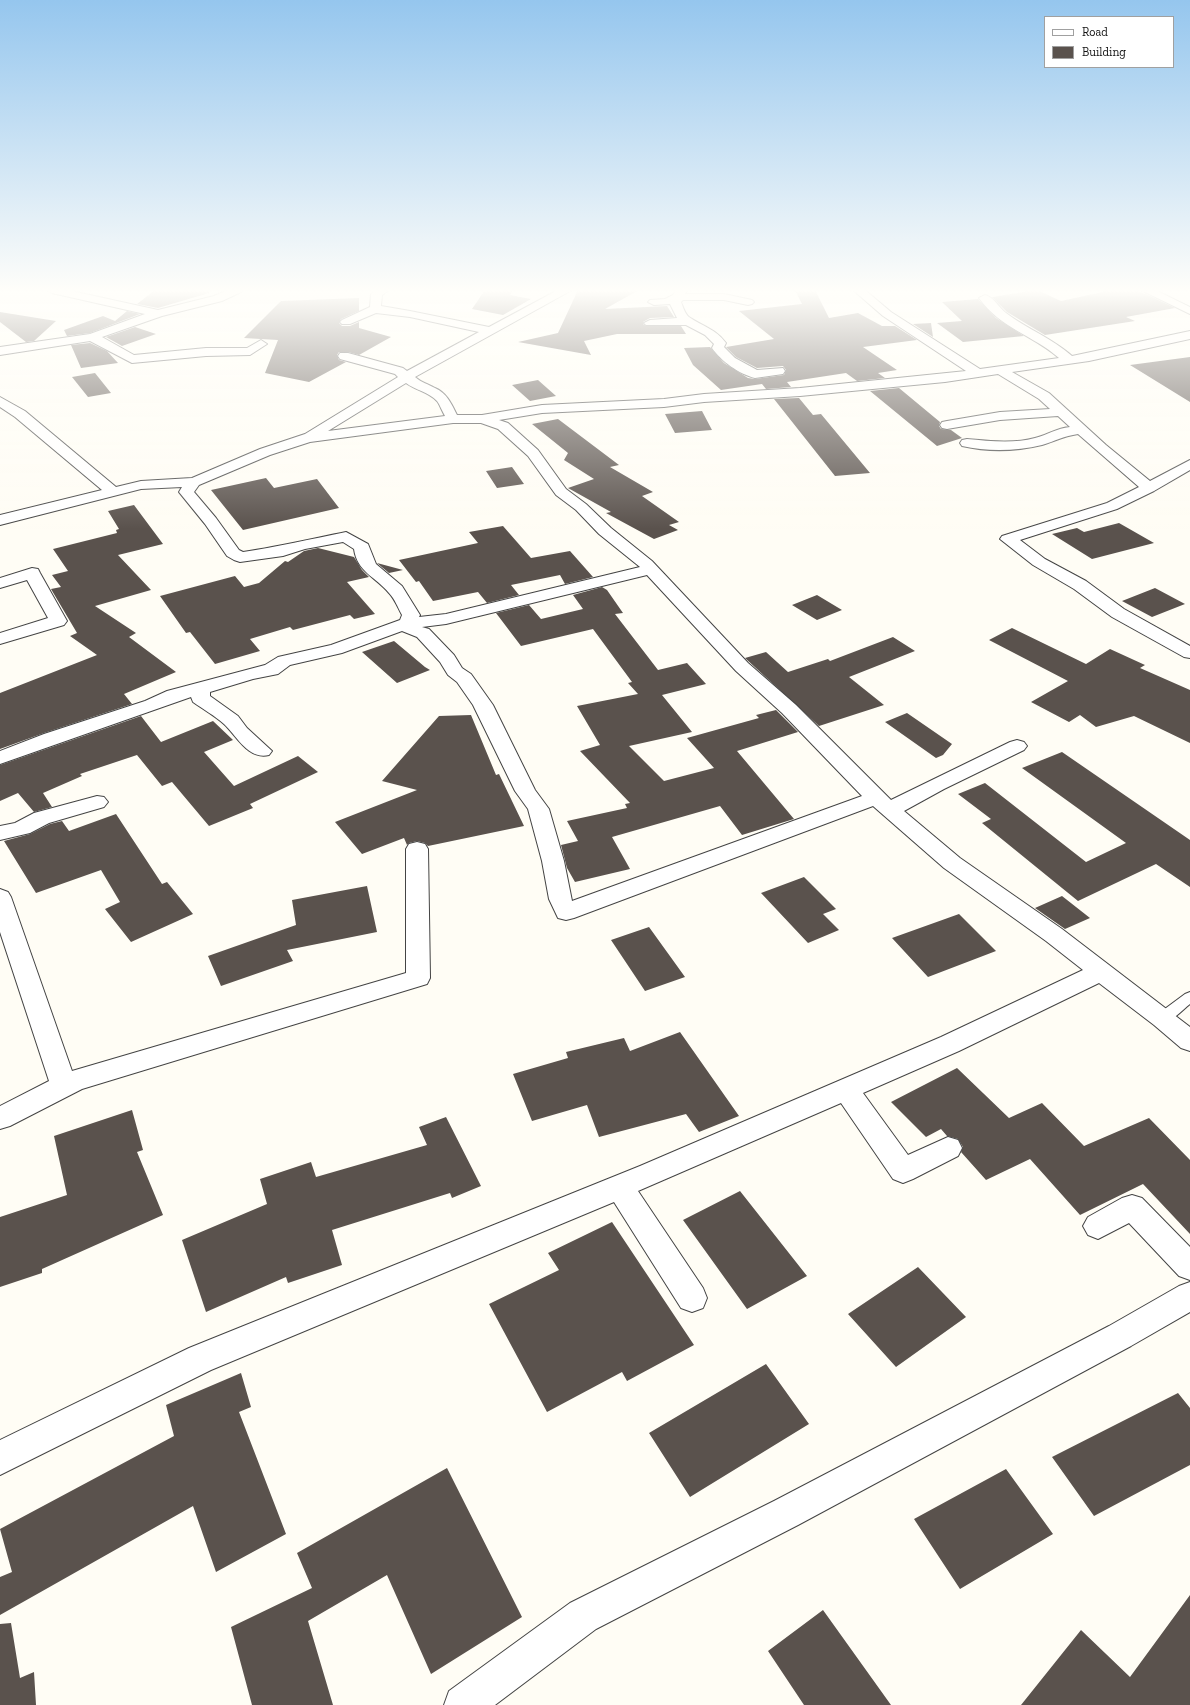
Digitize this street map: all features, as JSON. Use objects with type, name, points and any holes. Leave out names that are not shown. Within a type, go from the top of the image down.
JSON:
[{"type":"street","points":[[396,370],[408,376],[418,386],[432,391],[442,398],[453,420]]},
{"type":"street","points":[[308,438],[420,370]]},
{"type":"street","points":[[745,370],[755,374],[779,371]]},
{"type":"street","points":[[972,370],[977,373]]},
{"type":"street","points":[[1000,370],[1044,396],[1080,430],[1149,488]]},
{"type":"street","points":[[0,520],[141,485],[194,482],[265,452],[308,438],[453,420],[480,419],[536,410],[664,403],[704,398],[800,392],[937,379],[1003,370]]},
{"type":"street","points":[[0,401],[20,414],[113,492]]},
{"type":"street","points":[[947,425],[1000,416],[1061,412]]},
{"type":"street","points":[[480,419],[503,426],[514,434],[533,453],[561,492],[582,507],[604,531],[632,552],[651,569],[742,667],[779,699],[883,804],[952,863],[1054,935],[1163,1018],[1190,1041]]},
{"type":"street","points":[[967,443],[1004,446],[1026,444],[1040,441],[1061,432],[1080,430]]},
{"type":"street","points":[[1190,464],[1149,488],[1112,506],[1008,539],[1039,562],[1080,585],[1118,612],[1190,653]]},
{"type":"street","points":[[194,482],[186,492],[211,521],[233,553],[240,558],[283,551],[302,545],[346,537],[357,542],[362,547],[362,553],[375,574],[396,590],[411,615],[405,624]]},
{"type":"street","points":[[0,758],[52,738],[152,705],[174,695],[201,689],[249,674],[271,670],[284,661],[336,649],[405,624],[446,620],[651,569]]},
{"type":"street","points":[[0,583],[32,573],[58,621],[0,639]]},
{"type":"street","points":[[405,624],[423,633],[448,659],[455,671],[464,678],[483,705],[526,791],[538,809],[553,861],[560,899],[566,912],[883,804],[982,764],[1017,746]]},
{"type":"street","points":[[201,689],[200,698],[231,720],[240,732],[262,751]]},
{"type":"street","points":[[0,833],[22,828],[42,818],[71,811],[97,802]]},
{"type":"street","points":[[0,1118],[73,1081],[418,978],[417,849]]},
{"type":"street","points":[[0,897],[64,1086]]},
{"type":"street","points":[[0,1458],[200,1359],[620,1187],[950,1044],[1101,972]]},
{"type":"street","points":[[846,1089],[903,1171],[948,1148]]},
{"type":"street","points":[[620,1187],[692,1298]]},
{"type":"street","points":[[1098,1226],[1132,1206],[1190,1267]]},
{"type":"street","points":[[463,1705],[583,1616],[786,1513],[1120,1336],[1190,1296]]},
{"type":"lane","points":[[1163,1018],[1190,997]]},
{"type":"building","points":[[266,370],[332,370],[309,382],[265,373]]},
{"type":"building","points":[[698,370],[735,370],[748,378],[755,379],[784,375],[786,370],[897,370],[878,373],[885,378],[857,381],[846,373],[787,382],[791,387],[766,389],[762,384],[721,390]]},
{"type":"building","points":[[1137,370],[1190,370],[1190,402]]},
{"type":"building","points":[[95,373],[111,393],[88,397],[72,377]]},
{"type":"building","points":[[538,380],[556,396],[530,401],[512,385]]},
{"type":"building","points":[[899,388],[940,422],[939,426],[941,429],[951,430],[962,438],[937,446],[870,391]]},
{"type":"building","points":[[799,398],[813,415],[821,414],[870,473],[835,476],[774,399]]},
{"type":"building","points":[[702,411],[712,430],[675,433],[665,414]]},
{"type":"building","points":[[558,419],[619,465],[610,467],[653,492],[642,496],[679,522],[669,525],[678,530],[654,539],[606,513],[611,512],[568,488],[594,479],[564,460],[568,453],[532,424]]},
{"type":"building","points":[[512,467],[524,484],[497,488],[486,471]]},
{"type":"building","points":[[266,478],[274,488],[317,479],[339,508],[243,530],[211,490]]},
{"type":"building","points":[[134,505],[163,544],[118,555],[151,590],[95,606],[136,633],[129,637],[176,672],[124,694],[132,704],[0,749],[0,693],[97,655],[70,636],[77,633],[51,589],[61,587],[52,575],[68,571],[53,549],[117,533],[116,530],[119,529],[108,511]]},
{"type":"building","points":[[1119,523],[1154,543],[1092,559],[1052,534],[1077,528],[1084,532]]},
{"type":"building","points":[[503,526],[531,558],[570,551],[593,577],[565,584],[560,575],[511,585],[519,595],[487,603],[478,592],[433,601],[419,581],[416,582],[399,560],[478,543],[469,532]]},
{"type":"building","points":[[318,548],[354,557],[362,570],[369,577],[347,582],[375,614],[354,619],[350,615],[293,630],[290,627],[250,639],[260,651],[215,664],[190,632],[186,633],[160,596],[235,576],[244,587],[259,583],[285,561],[288,562],[304,551]]},
{"type":"building","points":[[377,563],[403,570],[389,573]]},
{"type":"building","points":[[602,587],[607,590],[623,613],[615,614],[658,670],[687,663],[706,684],[662,695],[692,732],[629,746],[664,781],[714,768],[687,738],[759,718],[756,715],[776,710],[798,732],[737,751],[794,819],[742,835],[720,806],[612,837],[630,869],[575,882],[567,868],[561,845],[578,841],[567,821],[627,808],[625,804],[630,803],[580,751],[600,745],[577,706],[638,694],[628,683],[632,682],[593,629],[521,646],[496,613],[529,605],[541,619],[583,609],[573,595]]},
{"type":"building","points":[[1155,588],[1185,604],[1152,617],[1122,601]]},
{"type":"building","points":[[817,595],[842,610],[817,620],[792,605]]},
{"type":"building","points":[[1012,628],[1086,664],[1110,649],[1145,665],[1140,668],[1190,690],[1190,743],[1134,716],[1096,727],[1080,715],[1069,722],[1031,702],[1068,681],[989,640]]},
{"type":"building","points":[[893,637],[915,651],[849,677],[884,705],[819,726],[745,658],[766,652],[788,672],[828,659],[830,661]]},
{"type":"building","points":[[394,641],[430,670],[397,683],[362,652]]},
{"type":"building","points":[[907,713],[952,744],[943,755],[936,758],[885,722]]},
{"type":"building","points":[[471,715],[496,775],[499,774],[524,826],[428,846],[425,843],[417,841],[407,845],[404,838],[362,854],[335,822],[417,790],[382,781],[439,716]]},
{"type":"building","points":[[141,716],[161,742],[213,721],[233,740],[204,752],[234,786],[298,756],[318,772],[250,804],[253,808],[209,826],[172,782],[162,786],[137,755],[80,774],[82,776],[43,793],[52,807],[34,812],[18,793],[0,801],[0,765]]},
{"type":"building","points":[[1062,752],[1190,840],[1190,887],[1156,864],[1078,901],[982,823],[991,819],[958,794],[985,783],[1086,862],[1126,843],[1022,768]]},
{"type":"building","points":[[116,814],[162,884],[167,882],[193,914],[131,942],[105,909],[120,902],[101,870],[36,893],[4,841],[30,834],[50,824],[62,821],[69,831]]},
{"type":"building","points":[[804,877],[836,909],[823,914],[839,930],[808,943],[761,893]]},
{"type":"building","points":[[367,886],[377,932],[287,950],[293,961],[221,986],[208,956],[296,925],[292,900]]},
{"type":"building","points":[[1062,896],[1090,918],[1065,929],[1035,908]]},
{"type":"building","points":[[959,914],[996,951],[928,977],[892,938]]},
{"type":"building","points":[[649,927],[685,977],[645,991],[611,940]]},
{"type":"building","points":[[680,1032],[739,1116],[699,1132],[686,1114],[599,1137],[587,1105],[532,1121],[513,1074],[568,1058],[566,1052],[624,1038],[630,1051]]},
{"type":"building","points":[[957,1068],[1009,1118],[1042,1103],[1084,1146],[1149,1118],[1190,1160],[1190,1234],[1143,1184],[1080,1215],[1030,1159],[986,1180],[961,1152],[963,1147],[958,1139],[947,1136],[941,1129],[926,1137],[891,1102]]},
{"type":"building","points":[[132,1110],[143,1150],[137,1152],[163,1215],[42,1269],[42,1273],[0,1287],[0,1217],[67,1195],[54,1136]]},
{"type":"building","points":[[446,1117],[481,1186],[452,1198],[450,1193],[332,1230],[342,1265],[288,1283],[286,1277],[206,1312],[182,1240],[267,1204],[260,1179],[311,1162],[316,1177],[427,1145],[419,1127]]},
{"type":"building","points":[[740,1191],[807,1276],[747,1309],[683,1220]]},
{"type":"building","points":[[612,1222],[694,1345],[627,1381],[622,1372],[547,1412],[489,1304],[559,1270],[548,1253]]},
{"type":"building","points":[[918,1267],[966,1317],[896,1367],[848,1314]]},
{"type":"building","points":[[766,1364],[809,1424],[690,1497],[649,1433]]},
{"type":"building","points":[[241,1373],[251,1407],[239,1412],[286,1534],[216,1572],[193,1506],[0,1615],[0,1577],[12,1572],[0,1529],[174,1436],[166,1405]]},
{"type":"building","points":[[1178,1393],[1190,1408],[1190,1465],[1094,1516],[1052,1457]]},
{"type":"building","points":[[447,1468],[522,1617],[431,1674],[387,1575],[308,1621],[333,1705],[252,1705],[231,1627],[312,1588],[297,1553]]},
{"type":"building","points":[[1006,1469],[1053,1534],[960,1589],[914,1519]]},
{"type":"building","points":[[1190,1595],[1190,1705],[1021,1705],[1081,1630],[1130,1677]]},
{"type":"building","points":[[823,1610],[891,1705],[804,1705],[768,1651]]},
{"type":"building","points":[[11,1623],[20,1678],[34,1672],[36,1705],[0,1705],[0,1624]]}]
